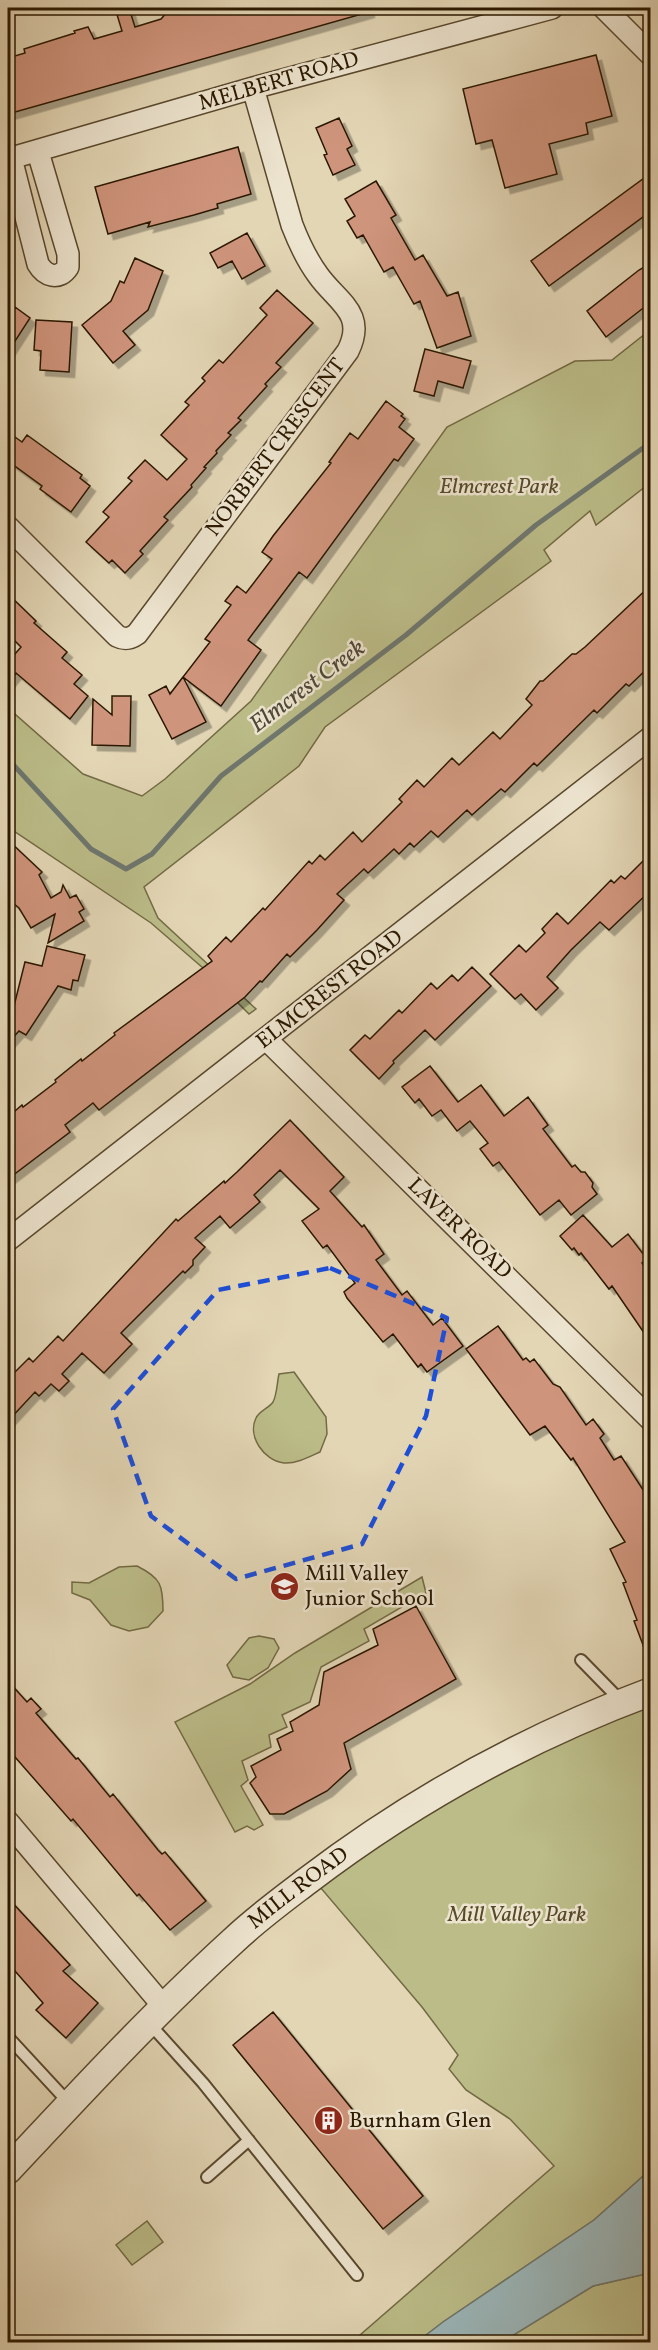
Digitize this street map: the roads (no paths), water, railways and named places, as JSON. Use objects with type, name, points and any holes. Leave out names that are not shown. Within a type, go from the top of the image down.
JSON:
[{"type":"street","name":"MELBERT ROAD","points":[[9,159],[253,88],[552,8]]},
{"type":"street","points":[[604,8],[651,54]]},
{"type":"street","name":"NORBERT CRESCENT","points":[[8,527],[117,636],[124,639],[131,638],[137,634],[348,351],[355,333],[354,320],[344,303],[320,278],[300,244],[292,225],[253,88]]},
{"type":"street","points":[[9,159],[38,264],[45,273],[51,276],[59,275],[68,267],[68,254],[38,152]]},
{"type":"street","name":"ELMCREST ROAD","points":[[8,1240],[651,738]]},
{"type":"street","name":"LAVER ROAD","points":[[267,1040],[651,1419]]},
{"type":"street","name":"MILL ROAD","points":[[8,2170],[156,2015],[234,1939],[344,1853],[394,1818],[522,1746],[651,1692]]},
{"type":"street","points":[[8,1822],[156,2015]]},
{"type":"lane","points":[[581,1660],[623,1702]]},
{"type":"lane","points":[[156,2015],[203,2083],[357,2275]]},
{"type":"lane","points":[[8,2037],[70,2104]]},
{"type":"lane","points":[[207,2177],[249,2140]]},
{"type":"water","points":[[650,2170],[650,2273],[593,2286],[502,2342],[417,2342],[594,2220]]},
{"type":"waterway","name":"Elmcrest Creek","points":[[8,759],[91,849],[126,869],[152,854],[221,776],[406,635],[536,525],[650,443]]},
{"type":"place","name":"Mill Valley Junior School","points":[[284,1587]]},
{"type":"place","name":"Burnham Glen","points":[[328,2121]]},
{"type":"park label","name":"Elmcrest Park","points":[[499,487]]},
{"type":"park label","name":"Mill Valley Park","points":[[517,1915]]}]
